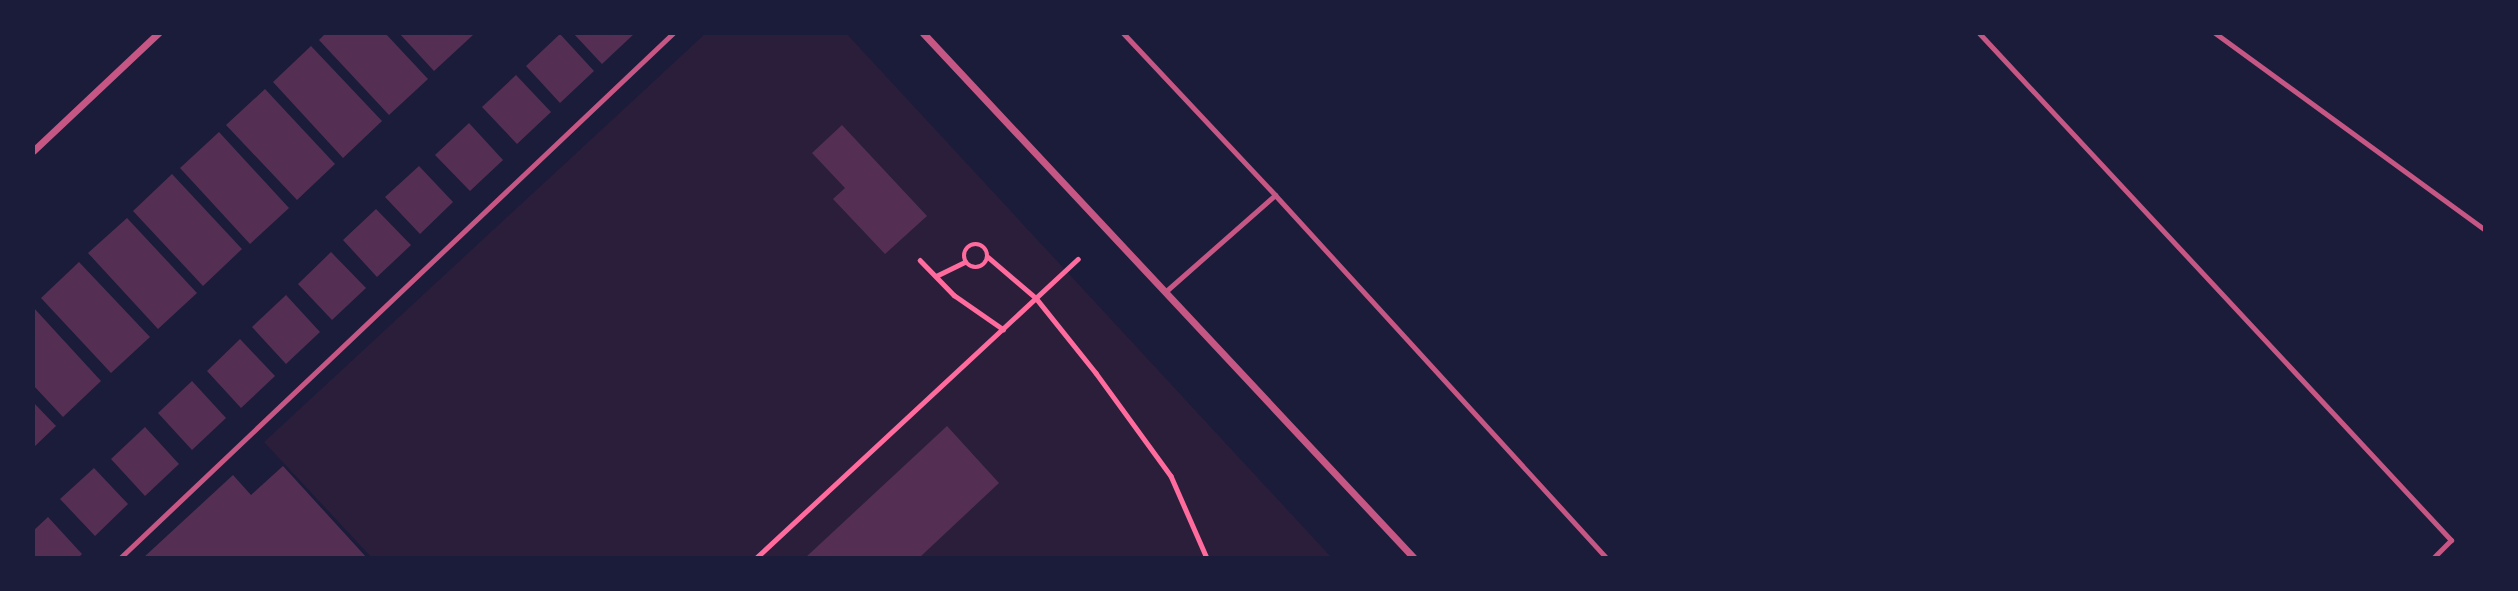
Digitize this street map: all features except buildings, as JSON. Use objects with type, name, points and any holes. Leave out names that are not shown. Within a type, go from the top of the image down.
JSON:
[{"type":"street","points":[[33,151],[158,33]]},
{"type":"street","points":[[923,33],[1414,558]]},
{"type":"lane","points":[[120,558],[673,33]]},
{"type":"lane","points":[[1123,33],[1607,558]]},
{"type":"lane","points":[[1979,33],[2451,540],[2433,558]]},
{"type":"lane","points":[[2215,33],[2485,230]]},
{"type":"lane","points":[[1166,292],[1275,195]]},
{"type":"path","points":[[965,262],[965,250],[975,243],[1036,298],[1171,476],[1208,558]]},
{"type":"path","points":[[965,262],[978,268],[988,257]]},
{"type":"path","points":[[756,558],[1078,259]]},
{"type":"path","points":[[920,260],[1003,329]]},
{"type":"path","points":[[936,276],[965,262]]},
{"type":"shaded area","points":[[706,33],[846,33],[1332,558],[372,558],[264,442]]}]
